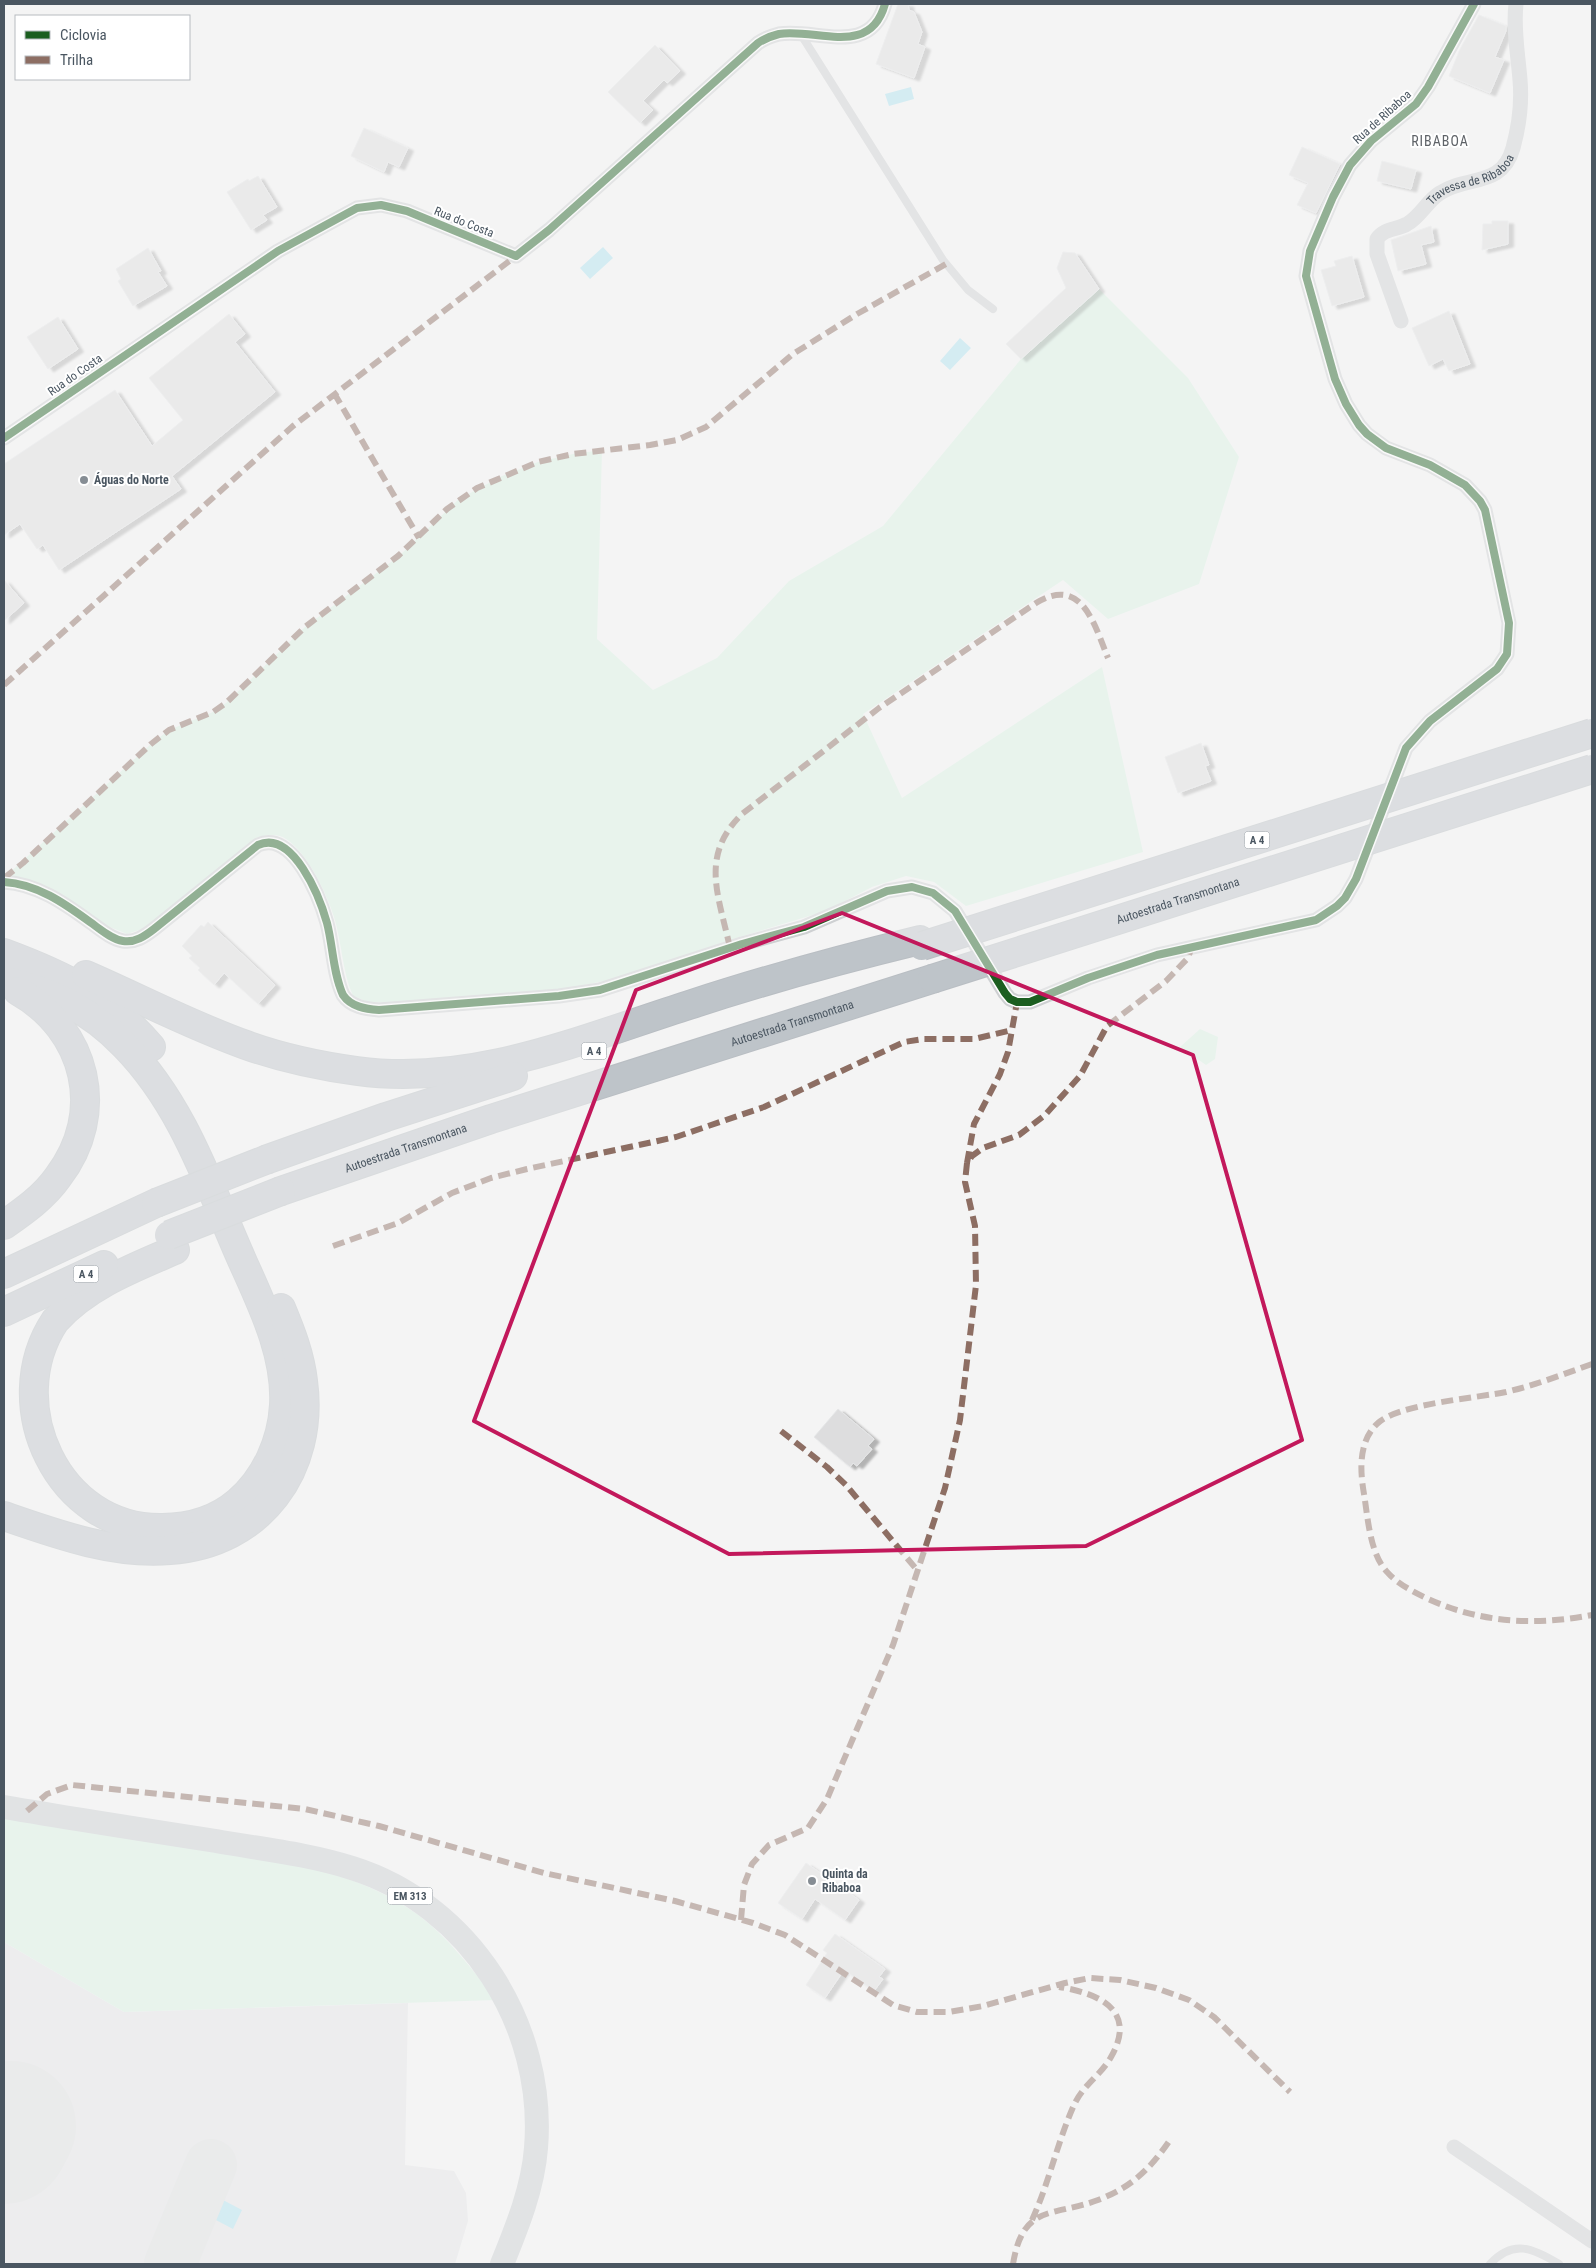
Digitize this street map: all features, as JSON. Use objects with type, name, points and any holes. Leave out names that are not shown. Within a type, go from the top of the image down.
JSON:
[{"type":"highway","name":"A 4","points":[[4,1274],[156,1203],[386,1117],[921,943],[994,924],[1592,733]]},
{"type":"highway","name":"Autoestrada Transmontana","points":[[4,1312],[426,1140],[1592,769]]},
{"type":"highway","points":[[4,952],[28,952],[47,958],[244,1045],[278,1056],[356,1071],[414,1074],[472,1069],[528,1056],[781,976],[921,943]]},
{"type":"highway","points":[[4,952],[60,976],[98,997],[140,1034],[168,1068],[201,1124],[291,1331],[300,1364],[304,1396],[302,1432],[298,1450],[285,1482],[253,1520],[222,1538],[188,1548],[170,1550],[128,1549],[69,1537],[4,1516]]},
{"type":"highway","points":[[4,983],[34,1001],[59,1025],[71,1042],[80,1064],[85,1098],[81,1135],[72,1156],[60,1176],[35,1202],[4,1225]]},
{"type":"highway","points":[[4,983],[46,992],[81,1010],[124,1044],[158,1086],[197,1156],[259,1300],[276,1345],[282,1374],[284,1405],[275,1449],[259,1480],[230,1509],[202,1522],[170,1528],[141,1527],[123,1523],[95,1512],[79,1501],[54,1477],[40,1451],[32,1429],[28,1404],[28,1384],[34,1360],[44,1336],[55,1320],[74,1302],[172,1243]]},
{"type":"main road","name":"EM 313","points":[[4,1807],[249,1847],[353,1868],[396,1888],[425,1906],[453,1928],[476,1953],[496,1980],[512,2011],[528,2052],[535,2084],[537,2113],[536,2149],[531,2180],[520,2220],[502,2264]]},
{"type":"street","name":"Rua do Costa","points":[[4,438],[278,250],[357,208],[381,205],[407,211],[516,256],[549,230],[758,43],[780,34],[844,38],[860,34],[877,22],[886,4]]},
{"type":"street","name":"Rua de Ribaboa","points":[[4,882],[19,884],[40,891],[63,903],[112,936],[130,941],[142,937],[154,929],[258,846],[266,843],[276,844],[286,848],[294,856],[317,895],[327,924],[343,995],[346,1000],[357,1006],[379,1010],[559,996],[594,991],[812,924],[887,891],[905,887],[919,888],[934,893],[955,910],[1007,996],[1013,1001],[1021,1003],[1036,1000],[1088,978],[1157,955],[1316,920],[1337,906],[1354,884],[1406,748],[1430,721],[1497,669],[1507,654],[1510,633],[1508,612],[1489,521],[1480,500],[1465,486],[1443,472],[1376,442],[1359,425],[1346,404],[1331,365],[1307,282],[1307,263],[1310,251],[1350,165],[1367,144],[1416,104],[1428,87],[1474,4]]},
{"type":"street","name":"Travessa de Ribaboa","points":[[1402,322],[1377,254],[1377,239],[1382,233],[1410,223],[1428,202],[1443,191],[1457,185],[1489,177],[1498,172],[1506,163],[1513,147],[1520,104],[1520,81],[1515,35],[1516,4]]},
{"type":"street","points":[[1454,2147],[1592,2242]]},
{"type":"lane","points":[[800,34],[943,260],[968,290],[992,308]]},
{"type":"lane","points":[[1490,2264],[1504,2252],[1522,2248],[1540,2252],[1558,2264]]},
{"type":"highlighted area","points":[[842,913],[1193,1055],[1302,1440],[1086,1546],[729,1554],[474,1421],[636,990]]},
{"type":"shaded area","points":[[4,1942],[124,2012],[408,2003],[405,2165],[454,2171],[466,2193],[468,2221],[455,2264],[4,2264]]},
{"type":"green space","points":[[1099,289],[1188,378],[1239,457],[1199,584],[1108,619],[1063,580],[863,714],[902,798],[1102,667],[1143,852],[966,906],[934,882],[906,876],[872,887],[826,911],[733,939],[614,979],[560,990],[412,1004],[368,1002],[353,996],[349,986],[334,917],[321,886],[309,863],[301,853],[294,845],[279,836],[268,835],[256,838],[148,927],[127,934],[105,925],[62,894],[6,876],[151,744],[169,730],[213,712],[226,703],[305,627],[399,556],[459,499],[502,476],[538,462],[602,450],[597,639],[653,690],[717,658],[789,581],[883,526],[1021,359]]},
{"type":"green space","points":[[1200,1029],[1218,1037],[1215,1059],[1206,1065],[1180,1047]]},
{"type":"green space","points":[[4,1817],[279,1861],[337,1875],[365,1885],[392,1898],[429,1923],[460,1954],[496,2000],[124,2012],[4,1942]]},
{"type":"water","points":[[911,87],[914,99],[889,106],[885,94]]},
{"type":"water","points":[[603,247],[613,258],[590,279],[580,268]]},
{"type":"water","points":[[960,338],[971,348],[950,370],[940,361]]},
{"type":"water","points":[[223,2200],[242,2210],[233,2229],[214,2219]]},
{"type":"building","points":[[898,4],[908,4],[909,10],[914,12],[922,32],[918,44],[925,47],[914,78],[876,64]]},
{"type":"building","points":[[1479,15],[1506,26],[1506,31],[1495,57],[1504,60],[1490,93],[1449,76],[1460,49]]},
{"type":"building","points":[[655,45],[680,71],[667,83],[664,80],[643,101],[653,110],[640,123],[608,92]]},
{"type":"building","points":[[364,128],[408,148],[399,167],[388,162],[384,172],[351,156]]},
{"type":"building","points":[[1302,147],[1340,164],[1316,213],[1297,205],[1308,183],[1289,175]]},
{"type":"building","points":[[1382,161],[1416,170],[1411,189],[1377,181]]},
{"type":"building","points":[[258,176],[277,207],[263,215],[267,220],[251,230],[227,192],[248,179],[249,181]]},
{"type":"building","points":[[1492,221],[1508,221],[1508,244],[1482,250],[1483,224],[1492,224]]},
{"type":"building","points":[[1431,226],[1434,242],[1421,245],[1426,264],[1398,271],[1391,240]]},
{"type":"building","points":[[148,248],[161,271],[158,272],[167,286],[133,306],[118,281],[121,279],[116,269]]},
{"type":"building","points":[[1063,252],[1075,253],[1099,289],[1021,359],[1006,344],[1066,288],[1057,268]]},
{"type":"building","points":[[1352,256],[1364,297],[1332,306],[1321,270],[1336,266],[1334,261]]},
{"type":"building","points":[[1449,311],[1470,364],[1449,371],[1443,359],[1429,366],[1412,328]]},
{"type":"building","points":[[229,314],[245,334],[235,342],[275,392],[172,476],[181,489],[59,570],[43,545],[37,549],[20,524],[4,535],[4,464],[115,390],[152,446],[183,420],[149,378]]},
{"type":"building","points":[[58,317],[78,349],[48,369],[27,337]]},
{"type":"building","points":[[4,580],[24,603],[4,621]]},
{"type":"building","points":[[1201,743],[1209,765],[1205,766],[1211,781],[1178,793],[1165,757]]},
{"type":"building","points":[[208,922],[275,985],[258,1004],[224,973],[214,985],[198,970],[200,968],[189,958],[192,956],[182,946],[201,925],[204,927]]},
{"type":"building","points":[[838,1409],[874,1439],[868,1446],[872,1449],[857,1466],[853,1463],[850,1467],[814,1437]]},
{"type":"building","name":"Quinta da Ribaboa","points":[[806,1863],[859,1900],[845,1920],[815,1899],[802,1919],[778,1903]]},
{"type":"building","points":[[835,1934],[885,1969],[879,1977],[883,1979],[874,1991],[844,1970],[825,1998],[806,1985],[827,1953],[823,1950]]},
{"type":"taxiway","points":[[170,2264],[211,2165]]},
{"type":"runway","points":[[4,2139],[11,2126]]},
{"type":"marked path","points":[[4,685],[293,426],[516,256]]},
{"type":"marked path","points":[[4,878],[23,863],[151,744],[169,730],[213,712],[226,703],[305,627],[398,556],[447,509],[477,488],[538,462],[573,454],[677,440],[706,427],[793,354],[857,314],[946,264]]},
{"type":"marked path","points":[[334,393],[419,538]]},
{"type":"marked path","points":[[730,948],[716,877],[716,861],[720,845],[729,830],[742,814],[879,708],[1036,603],[1052,596],[1065,595],[1075,599],[1084,607],[1091,618],[1108,658]]},
{"type":"marked path","points":[[741,1920],[744,1885],[752,1864],[769,1845],[808,1828],[827,1799],[893,1645],[945,1488],[960,1420],[976,1285],[975,1226],[965,1182],[967,1163],[972,1156],[983,1148],[1019,1135],[1045,1115],[1080,1076],[1107,1026],[1166,981],[1188,958],[1192,946]]},
{"type":"marked path","points":[[967,1163],[974,1124],[1000,1074],[1008,1052],[1017,1002]]},
{"type":"marked path","points":[[333,1246],[398,1223],[452,1193],[491,1178],[676,1137],[764,1107],[904,1042],[924,1039],[974,1039],[1012,1030]]},
{"type":"marked path","points":[[1592,1364],[1506,1392],[1419,1406],[1388,1416],[1371,1430],[1364,1447],[1361,1466],[1367,1514],[1377,1557],[1388,1573],[1405,1587],[1446,1606],[1487,1617],[1528,1621],[1592,1615]]},
{"type":"marked path","points":[[781,1431],[827,1467],[846,1485],[917,1570]]},
{"type":"marked path","points":[[27,1811],[47,1794],[72,1785],[305,1809],[379,1826],[544,1873],[675,1901],[753,1923],[785,1935],[893,2005],[917,2012],[949,2012],[983,2006],[1090,1978],[1120,1980],[1156,1988],[1189,2000],[1214,2017],[1290,2092]]},
{"type":"marked path","points":[[1032,2220],[1074,2105],[1082,2092],[1111,2057],[1118,2041],[1120,2027],[1117,2016],[1100,1999],[1059,1987]]},
{"type":"marked path","points":[[1013,2264],[1018,2244],[1024,2231],[1032,2221],[1054,2212],[1098,2200],[1121,2189],[1139,2176],[1155,2160],[1170,2140]]},
{"type":"cycle path","points":[[4,438],[278,251],[357,208],[381,205],[407,211],[516,256],[549,230],[758,43],[779,34],[855,36],[867,31],[878,21],[885,4]]},
{"type":"cycle path","points":[[4,882],[28,886],[50,896],[110,936],[123,941],[132,941],[151,932],[258,845],[271,843],[283,847],[303,869],[318,898],[327,923],[337,978],[343,995],[354,1005],[379,1010],[559,996],[600,990],[742,944],[804,927],[887,891],[912,887],[933,893],[955,911],[1005,993],[1010,999],[1017,1002],[1030,1002],[1088,978],[1157,955],[1316,920],[1337,906],[1345,898],[1356,879],[1406,748],[1430,721],[1497,669],[1507,654],[1509,623],[1485,510],[1480,501],[1465,485],[1430,465],[1386,448],[1367,434],[1359,425],[1346,404],[1335,379],[1306,276],[1310,251],[1333,197],[1350,165],[1371,141],[1416,104],[1428,87],[1474,4]]},
{"type":"place","name":"Águas do Norte","points":[[84,480]]},
{"type":"place","name":"Quinta da Ribaboa","points":[[812,1881]]},
{"type":"district","name":"RIBABOA","points":[[1440,141]]}]
